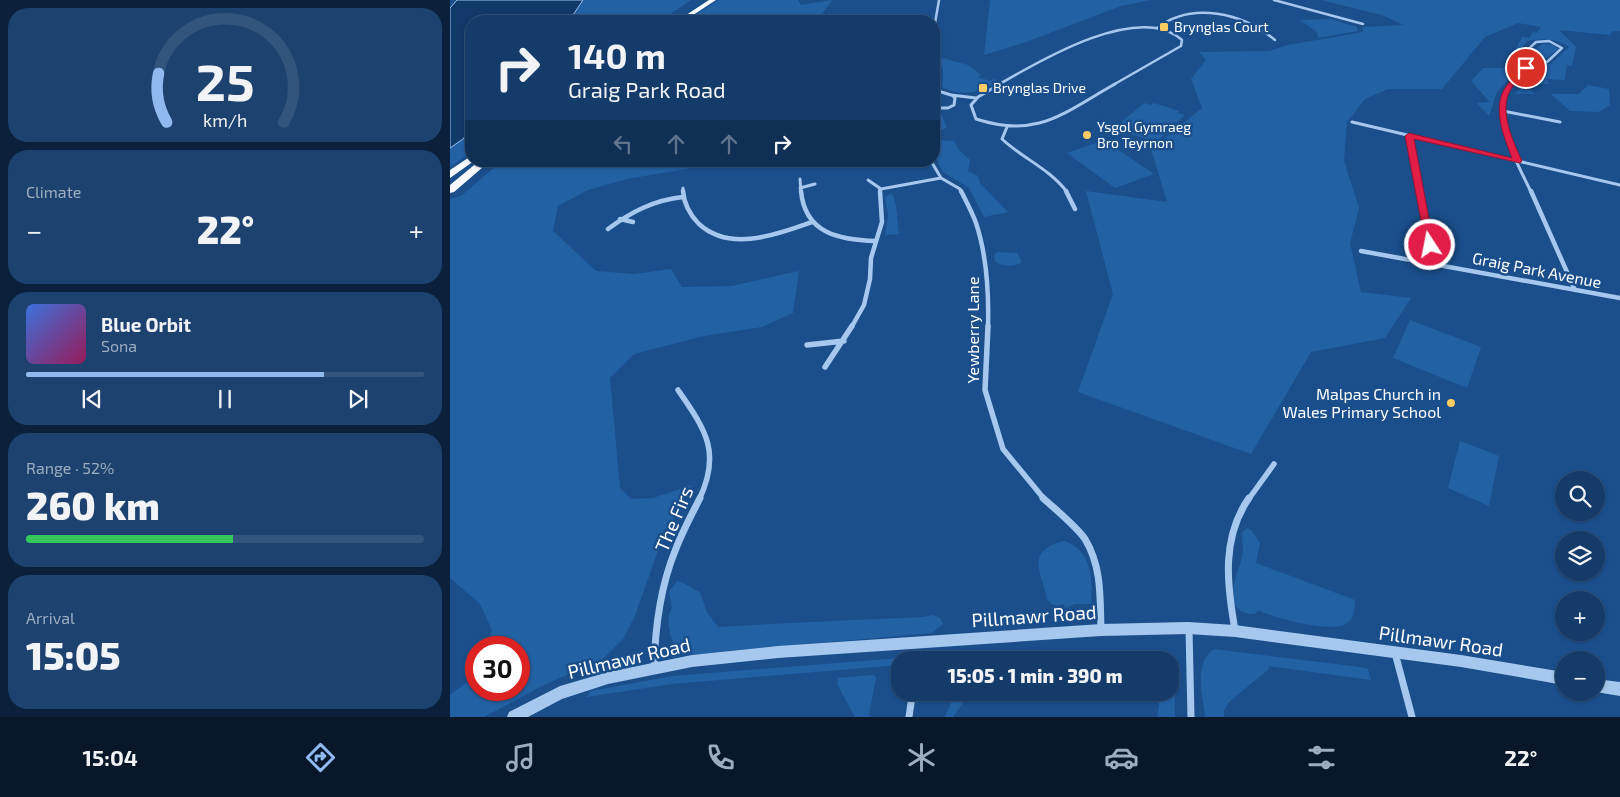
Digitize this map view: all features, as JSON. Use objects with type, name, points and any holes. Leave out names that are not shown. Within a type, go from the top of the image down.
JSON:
[{"type":"highway","points":[[682,15],[700,0]]},
{"type":"highway","points":[[685,15],[713,0]]},
{"type":"highway","points":[[450,175],[465,164]]},
{"type":"highway","points":[[450,190],[479,167]]},
{"type":"street","points":[[936,15],[939,0]]},
{"type":"street","points":[[1274,0],[1363,24]]},
{"type":"street","points":[[1157,28],[1168,18],[1176,14],[1210,12],[1235,17],[1251,23],[1275,40]]},
{"type":"street","points":[[1141,26],[1157,28],[1182,40],[1181,46],[1048,122],[1029,127],[1007,127],[976,119],[971,105],[976,98],[1034,66],[1116,29],[1141,26]]},
{"type":"street","points":[[1532,62],[1522,55],[1536,42],[1549,42],[1561,46],[1562,48],[1547,62],[1532,62],[1508,88],[1503,111],[1508,138],[1576,290]]},
{"type":"street","points":[[940,92],[976,98]]},
{"type":"street","points":[[940,108],[948,108],[954,105],[954,98],[951,95]]},
{"type":"street","points":[[1503,111],[1560,122]]},
{"type":"street","points":[[1352,122],[1620,185]]},
{"type":"street","points":[[1007,127],[1002,139],[1053,176],[1071,197],[1075,209]]},
{"type":"street","points":[[1409,136],[1433,264]]},
{"type":"street","name":"Yewberry Lane","points":[[935,167],[941,178],[960,188],[976,222],[982,246],[989,291],[985,390],[1000,441],[1003,449],[1043,498],[1084,538],[1096,562],[1100,584],[1101,630]]},
{"type":"street","points":[[868,180],[881,189],[941,178]]},
{"type":"street","points":[[800,179],[803,204],[816,227],[835,236],[856,242],[876,241]]},
{"type":"street","points":[[800,188],[815,184]]},
{"type":"street","points":[[683,188],[682,197],[697,223],[709,232],[724,238],[743,240],[757,238],[812,222]]},
{"type":"street","points":[[825,367],[844,341],[864,304],[870,279],[871,258],[882,222],[878,198],[881,189]]},
{"type":"street","points":[[608,229],[620,219],[654,203],[682,197]]},
{"type":"street","points":[[620,219],[633,222]]},
{"type":"street","name":"Graig Park Avenue","points":[[1361,251],[1620,298]]},
{"type":"street","points":[[808,345],[844,341]]},
{"type":"street","name":"The Firs","points":[[654,668],[658,609],[681,535],[696,508],[704,486],[709,470],[711,452],[704,431],[678,390]]},
{"type":"street","points":[[1235,630],[1228,588],[1231,534],[1244,507],[1274,464]]},
{"type":"street","points":[[1188,628],[1191,717]]},
{"type":"street","name":"Pillmawr Road","points":[[514,717],[560,693],[608,678],[692,661],[778,652],[1101,630],[1188,628],[1235,630],[1461,661],[1555,677]]},
{"type":"street","points":[[1395,653],[1412,717]]},
{"type":"street","points":[[1605,686],[1620,689]]},
{"type":"street","points":[[909,717],[911,701]]},
{"type":"shaded area","points":[[457,0],[583,0],[573,15],[465,15],[465,136],[450,148],[450,8]]},
{"type":"shaded area","points":[[549,0],[691,0],[669,15],[541,15]]},
{"type":"shaded area","points":[[719,0],[798,0],[801,5],[832,0],[821,15],[695,15]]},
{"type":"shaded area","points":[[990,0],[1151,0],[1121,6],[1029,41],[984,55]]},
{"type":"shaded area","points":[[1322,0],[1620,0],[1620,31],[1613,31],[1610,35],[1559,30],[1576,47],[1572,66],[1567,65],[1565,80],[1547,79],[1549,84],[1527,84],[1526,86],[1536,94],[1515,94],[1538,65],[1551,64],[1569,47],[1549,39],[1527,41],[1517,55],[1523,61],[1522,64],[1497,92],[1489,116],[1477,103],[1490,102],[1471,81],[1483,68],[1502,68],[1507,66],[1522,37],[1529,38],[1533,32],[1537,33],[1541,27],[1518,23],[1485,37],[1442,89],[1388,89],[1365,99],[1347,122],[1344,161],[1359,208],[1350,243],[1361,292],[1411,298],[1385,338],[1311,352],[1251,454],[1078,392],[1113,294],[1086,191],[1167,202],[1151,149],[1202,108],[1191,79],[1206,60],[1199,52],[1269,51],[1288,45],[1363,32],[1363,27],[1404,25],[1382,15]]},
{"type":"shaded area","points":[[1330,19],[1357,27],[1358,31],[1318,38],[1317,32],[1300,20]]},
{"type":"shaded area","points":[[1543,44],[1553,45],[1558,49],[1543,61],[1535,60],[1527,55]]},
{"type":"shaded area","points":[[940,57],[968,65],[981,75],[978,77],[990,81],[994,79],[999,81],[978,91],[965,93],[950,90],[942,87],[943,75]]},
{"type":"shaded area","points":[[1588,85],[1609,89],[1610,105],[1599,112],[1570,111],[1551,94],[1579,94]]},
{"type":"shaded area","points":[[465,103],[465,156],[450,167],[450,127]]},
{"type":"shaded area","points":[[1144,103],[1151,105],[1154,103],[1179,111],[1178,113],[1185,115],[1157,142],[1113,129]]},
{"type":"shaded area","points":[[940,113],[941,113],[947,127],[940,131]]},
{"type":"shaded area","points":[[940,140],[954,141],[959,150],[970,160],[968,171],[978,176],[980,183],[1008,212],[984,217],[969,188],[943,172],[940,166]]},
{"type":"shaded area","points":[[1104,140],[1154,174],[1115,188],[1067,153]]},
{"type":"shaded area","points":[[495,167],[698,167],[627,179],[588,190],[558,206],[553,231],[596,271],[634,274],[671,269],[682,287],[732,286],[799,271],[793,313],[762,327],[704,336],[634,354],[610,378],[620,488],[631,499],[653,498],[692,485],[660,545],[635,616],[623,639],[603,659],[530,692],[530,636],[490,636],[492,630],[480,604],[450,578],[450,199],[461,196]]},
{"type":"shaded area","points":[[892,193],[896,206],[899,234],[885,235],[888,216],[885,197]]},
{"type":"shaded area","points":[[997,252],[1017,253],[1022,262],[1012,265],[998,263],[995,261],[994,256]]},
{"type":"shaded area","points":[[1410,320],[1481,347],[1467,388],[1393,358]]},
{"type":"shaded area","points":[[1460,441],[1499,456],[1489,506],[1448,488]]},
{"type":"shaded area","points":[[1247,528],[1251,530],[1260,543],[1256,563],[1355,600],[1354,614],[1349,622],[1338,626],[1315,626],[1276,617],[1258,610],[1252,614],[1241,611],[1233,599],[1233,591],[1242,559],[1242,533]]},
{"type":"shaded area","points":[[1065,541],[1081,552],[1086,559],[1092,585],[1091,604],[1075,604],[1066,608],[1063,604],[1058,606],[1051,604],[1047,599],[1040,572],[1039,558],[1047,548]]},
{"type":"shaded area","points":[[677,581],[700,592],[707,612],[718,627],[933,615],[940,618],[943,624],[932,633],[727,651],[716,654],[677,654],[668,619],[672,608],[669,592]]},
{"type":"shaded area","points":[[1214,649],[1360,667],[1368,669],[1371,680],[1269,666],[1269,669],[1229,702],[1224,710],[1224,717],[1205,717],[1201,690],[1201,671],[1203,662]]},
{"type":"shaded area","points":[[891,659],[891,666],[672,684],[586,697],[591,691],[672,676]]},
{"type":"shaded area","points":[[874,675],[876,678],[870,717],[855,717],[837,684],[838,678]]},
{"type":"shaded area","points":[[465,683],[465,701],[514,701],[484,717],[450,717],[450,695]]},
{"type":"shaded area","points":[[952,701],[964,701],[953,717],[945,717]]},
{"type":"shaded area","points":[[1158,701],[1175,701],[1175,717],[1157,717]]},
{"type":"place","name":"Brynglas Court","points":[[1164,27]]},
{"type":"place","name":"Brynglas Drive","points":[[983,88]]},
{"type":"place","name":"Ysgol Gymraeg Bro Teyrnon","points":[[1087,135]]},
{"type":"place","name":"Malpas Church in Wales Primary School","points":[[1451,403]]},
{"type":"route","points":[[1430,245],[1409,136],[1518,161],[1508,138],[1503,111],[1508,88],[1526,68]]}]
